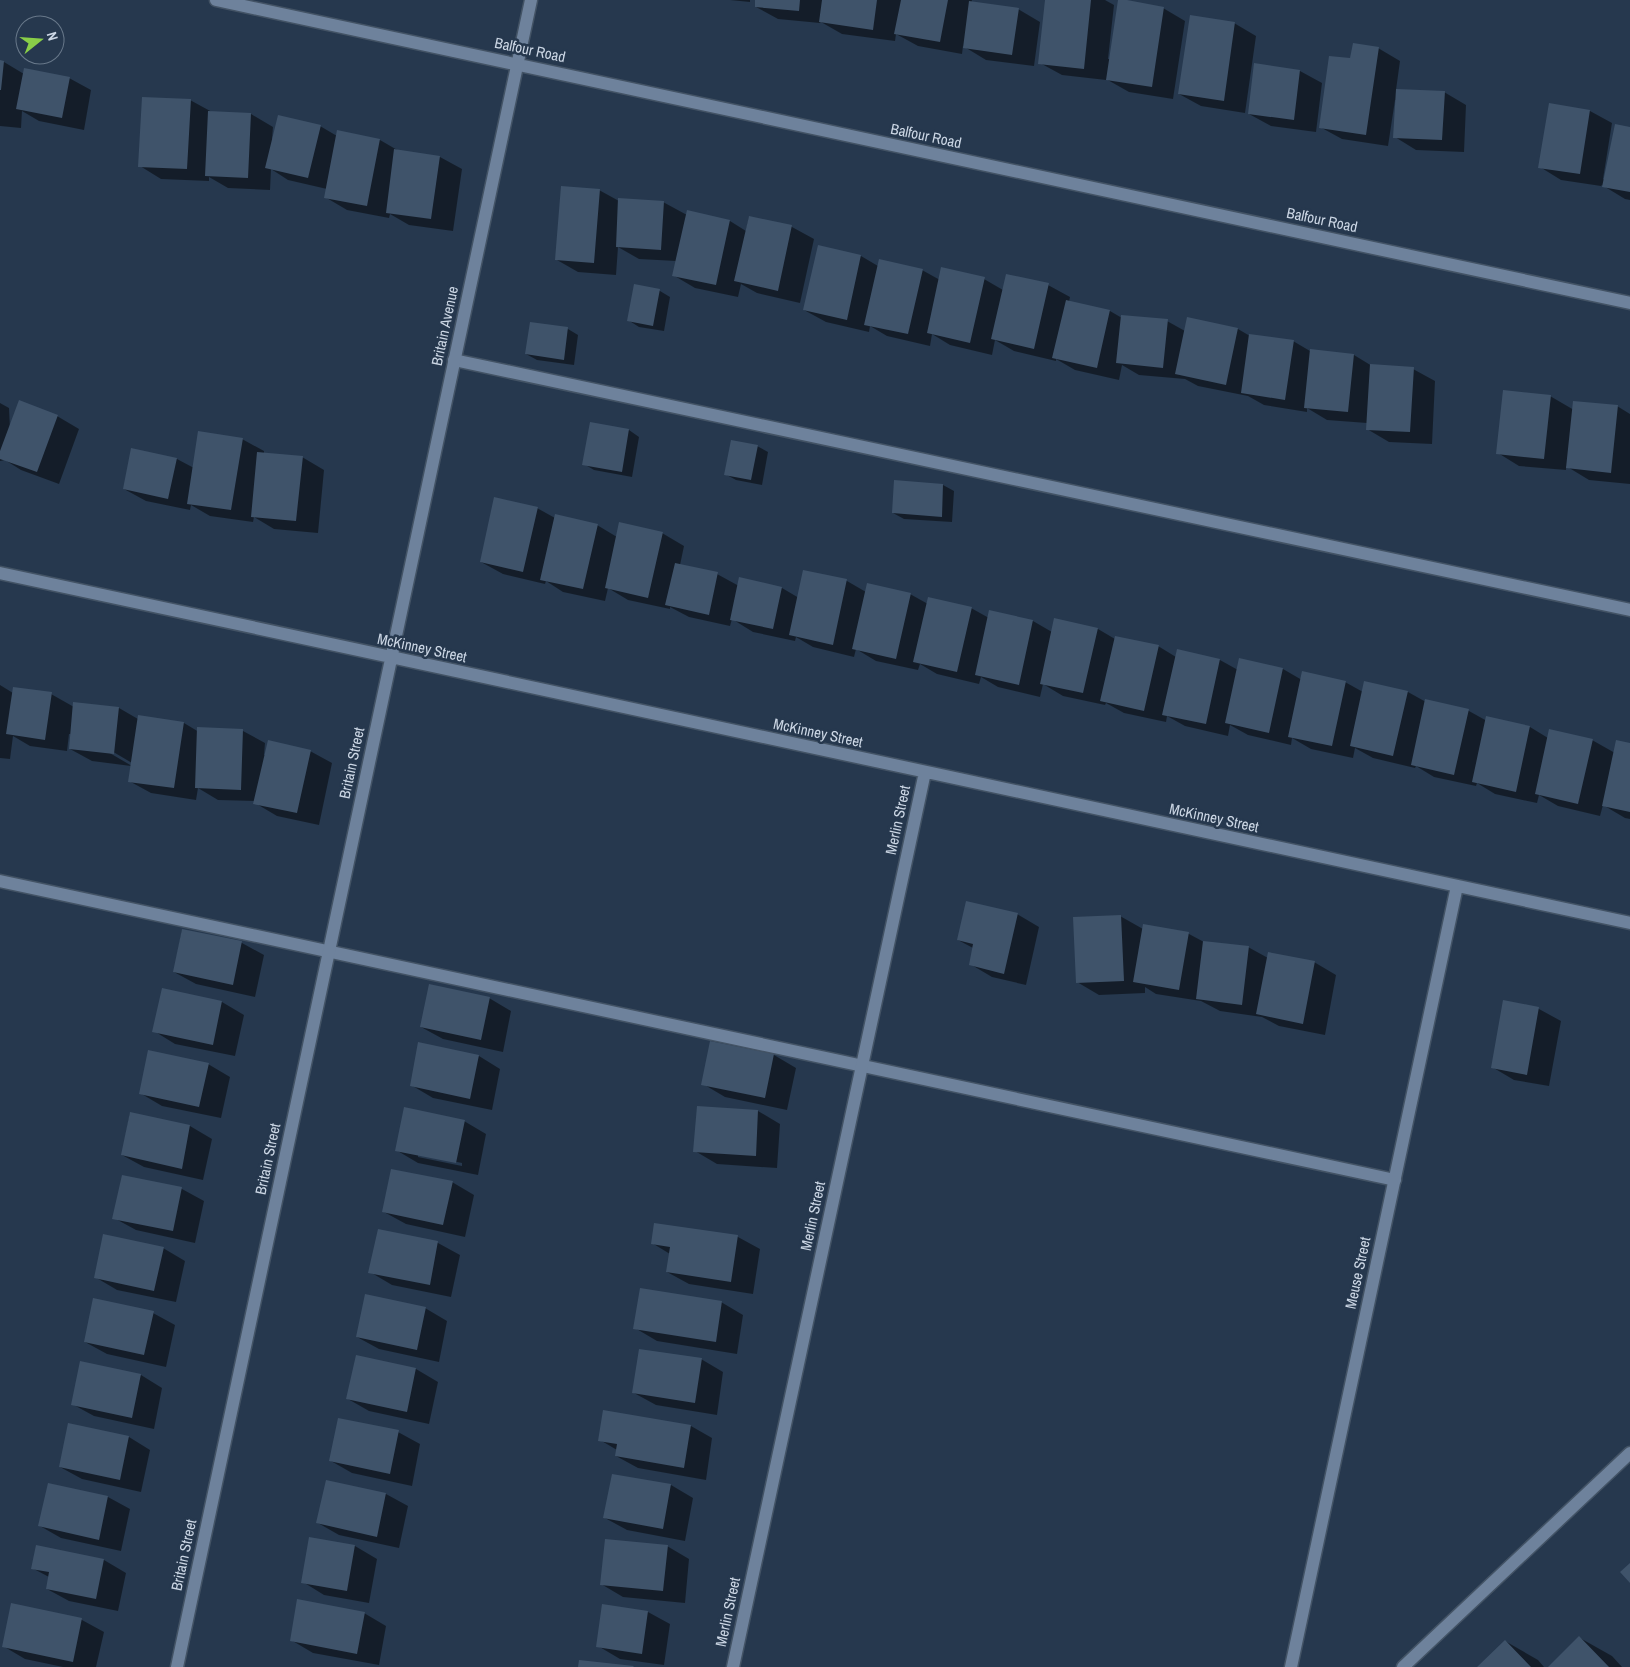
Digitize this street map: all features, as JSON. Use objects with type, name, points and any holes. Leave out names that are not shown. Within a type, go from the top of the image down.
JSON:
[{"type":"street","name":"Balfour Road","points":[[216,0],[1630,303]]},
{"type":"street","name":"Britain Avenue","points":[[391,658],[531,0]]},
{"type":"street","points":[[454,360],[1630,610]]},
{"type":"street","name":"McKinney Street","points":[[0,573],[1630,923]]},
{"type":"street","name":"Britain Street","points":[[177,1667],[391,658]]},
{"type":"street","name":"Merlin Street","points":[[733,1667],[925,772]]},
{"type":"street","points":[[0,881],[1395,1180]]},
{"type":"street","name":"Meuse Street","points":[[1291,1667],[1457,886]]},
{"type":"street","points":[[1403,1667],[1630,1453]]},
{"type":"building","points":[[755,0],[800,0],[799,11],[755,7]]},
{"type":"building","points":[[822,0],[877,0],[873,30],[819,22]]},
{"type":"building","points":[[901,0],[948,0],[940,42],[894,34]]},
{"type":"building","points":[[1045,0],[1091,0],[1084,69],[1038,64]]},
{"type":"building","points":[[1118,0],[1164,7],[1152,87],[1106,80]]},
{"type":"building","points":[[969,1],[1019,8],[1012,55],[963,48]]},
{"type":"building","points":[[1190,15],[1235,22],[1224,101],[1178,94]]},
{"type":"building","points":[[1353,43],[1379,47],[1366,135],[1319,128],[1329,56],[1350,58]]},
{"type":"building","points":[[0,60],[4,61],[1,90],[0,90]]},
{"type":"building","points":[[1254,63],[1300,70],[1294,120],[1248,114]]},
{"type":"building","points":[[24,68],[70,77],[62,118],[16,109]]},
{"type":"building","points":[[1396,89],[1445,91],[1442,140],[1393,138]]},
{"type":"building","points":[[142,97],[191,99],[187,169],[138,167]]},
{"type":"building","points":[[1549,103],[1590,110],[1580,174],[1538,168]]},
{"type":"building","points":[[208,111],[251,113],[248,178],[205,176]]},
{"type":"building","points":[[278,115],[321,125],[308,178],[265,168]]},
{"type":"building","points":[[1615,124],[1630,127],[1630,192],[1602,187]]},
{"type":"building","points":[[337,130],[380,139],[367,206],[324,198]]},
{"type":"building","points":[[394,149],[440,156],[431,219],[386,213]]},
{"type":"building","points":[[561,186],[600,189],[594,263],[555,260]]},
{"type":"building","points":[[618,198],[664,201],[661,250],[616,247]]},
{"type":"building","points":[[687,210],[730,220],[716,285],[672,276]]},
{"type":"building","points":[[749,216],[792,225],[778,291],[734,281]]},
{"type":"building","points":[[818,245],[861,255],[847,320],[803,310]]},
{"type":"building","points":[[879,259],[923,269],[908,334],[864,325]]},
{"type":"building","points":[[941,267],[985,277],[970,343],[927,333]]},
{"type":"building","points":[[1006,274],[1049,283],[1034,349],[991,339]]},
{"type":"building","points":[[634,284],[660,289],[653,326],[627,321]]},
{"type":"building","points":[[1066,300],[1110,310],[1097,368],[1052,358]]},
{"type":"building","points":[[1121,315],[1168,319],[1163,368],[1116,363]]},
{"type":"building","points":[[1187,317],[1238,328],[1226,385],[1175,374]]},
{"type":"building","points":[[530,322],[568,327],[564,360],[525,354]]},
{"type":"building","points":[[1249,334],[1294,340],[1285,400],[1241,393]]},
{"type":"building","points":[[1310,349],[1354,354],[1348,412],[1304,408]]},
{"type":"building","points":[[1370,364],[1414,367],[1410,432],[1366,430]]},
{"type":"building","points":[[1503,390],[1551,395],[1544,459],[1496,454]]},
{"type":"building","points":[[19,400],[58,415],[37,472],[0,459],[0,451]]},
{"type":"building","points":[[1573,401],[1618,405],[1611,473],[1566,468]]},
{"type":"building","points":[[590,422],[629,429],[622,472],[582,465]]},
{"type":"building","points":[[198,431],[243,438],[231,510],[187,504]]},
{"type":"building","points":[[731,440],[758,445],[751,480],[724,475]]},
{"type":"building","points":[[131,448],[177,458],[168,499],[123,489]]},
{"type":"building","points":[[257,452],[303,456],[296,521],[251,517]]},
{"type":"building","points":[[894,480],[943,484],[942,517],[892,513]]},
{"type":"building","points":[[494,497],[538,507],[523,572],[480,562]]},
{"type":"building","points":[[555,514],[598,524],[583,589],[540,580]]},
{"type":"building","points":[[619,522],[663,532],[648,598],[605,588]]},
{"type":"building","points":[[675,563],[718,572],[709,615],[665,605]]},
{"type":"building","points":[[803,570],[847,579],[833,645],[789,635]]},
{"type":"building","points":[[739,577],[782,587],[773,629],[730,620]]},
{"type":"building","points":[[867,583],[911,593],[896,659],[852,649]]},
{"type":"building","points":[[928,597],[972,607],[957,672],[913,662]]},
{"type":"building","points":[[989,610],[1033,620],[1019,685],[975,675]]},
{"type":"building","points":[[1054,618],[1098,628],[1083,693],[1040,684]]},
{"type":"building","points":[[1115,636],[1159,645],[1144,711],[1100,701]]},
{"type":"building","points":[[1177,649],[1220,659],[1206,724],[1162,715]]},
{"type":"building","points":[[1239,658],[1283,668],[1269,733],[1225,723]]},
{"type":"building","points":[[1302,671],[1346,681],[1332,746],[1288,737]]},
{"type":"building","points":[[1364,681],[1408,691],[1393,756],[1350,746]]},
{"type":"building","points":[[13,687],[52,692],[45,740],[6,734]]},
{"type":"building","points":[[1425,699],[1469,709],[1454,775],[1411,765]]},
{"type":"building","points":[[73,702],[119,707],[114,754],[69,749]]},
{"type":"building","points":[[138,715],[184,722],[174,788],[128,782]]},
{"type":"building","points":[[1486,716],[1530,726],[1516,792],[1472,782]]},
{"type":"building","points":[[197,727],[243,729],[241,790],[195,788]]},
{"type":"building","points":[[1549,729],[1593,739],[1578,804],[1535,794]]},
{"type":"building","points":[[268,740],[311,750],[297,813],[253,804]]},
{"type":"building","points":[[1616,740],[1630,743],[1630,812],[1602,806]]},
{"type":"building","points":[[966,901],[1018,913],[1004,974],[969,965],[973,944],[957,940]]},
{"type":"building","points":[[1121,915],[1124,981],[1076,983],[1073,917]]},
{"type":"building","points":[[1143,924],[1189,932],[1179,990],[1133,982]]},
{"type":"building","points":[[182,929],[242,941],[233,985],[173,972]]},
{"type":"building","points":[[1203,941],[1249,946],[1242,1005],[1196,999]]},
{"type":"building","points":[[1268,952],[1315,961],[1303,1024],[1256,1014]]},
{"type":"building","points":[[429,984],[490,997],[481,1040],[420,1027]]},
{"type":"building","points":[[162,988],[222,1001],[213,1045],[152,1032]]},
{"type":"building","points":[[1503,1000],[1539,1007],[1527,1075],[1491,1068]]},
{"type":"building","points":[[710,1041],[774,1054],[765,1098],[701,1085]]},
{"type":"building","points":[[418,1042],[479,1055],[470,1099],[410,1086]]},
{"type":"building","points":[[148,1050],[209,1063],[199,1107],[139,1094]]},
{"type":"building","points":[[697,1106],[758,1110],[756,1156],[693,1152]]},
{"type":"building","points":[[404,1107],[465,1120],[456,1163],[395,1151]]},
{"type":"building","points":[[130,1112],[190,1125],[182,1169],[121,1155]]},
{"type":"building","points":[[391,1169],[453,1181],[443,1225],[382,1212]]},
{"type":"building","points":[[122,1175],[182,1187],[173,1231],[112,1219]]},
{"type":"building","points":[[654,1223],[738,1235],[731,1282],[666,1272],[670,1247],[651,1244]]},
{"type":"building","points":[[378,1229],[438,1241],[430,1285],[368,1273]]},
{"type":"building","points":[[103,1234],[164,1247],[154,1291],[94,1278]]},
{"type":"building","points":[[640,1288],[722,1301],[716,1342],[633,1329]]},
{"type":"building","points":[[365,1294],[426,1307],[417,1350],[356,1337]]},
{"type":"building","points":[[93,1298],[154,1311],[144,1355],[84,1342]]},
{"type":"building","points":[[639,1349],[702,1358],[695,1403],[632,1393]]},
{"type":"building","points":[[356,1355],[416,1368],[407,1412],[346,1399]]},
{"type":"building","points":[[80,1361],[141,1374],[132,1418],[71,1405]]},
{"type":"building","points":[[603,1410],[691,1425],[684,1468],[615,1456],[617,1444],[598,1441]]},
{"type":"building","points":[[338,1418],[399,1430],[390,1474],[329,1461]]},
{"type":"building","points":[[68,1423],[129,1436],[120,1480],[59,1467]]},
{"type":"building","points":[[612,1474],[671,1484],[663,1529],[603,1518]]},
{"type":"building","points":[[326,1480],[386,1493],[377,1537],[316,1523]]},
{"type":"building","points":[[48,1483],[108,1496],[99,1540],[38,1526]]},
{"type":"building","points":[[309,1537],[355,1545],[347,1591],[301,1583]]},
{"type":"building","points":[[605,1539],[668,1545],[663,1591],[600,1585]]},
{"type":"building","points":[[36,1545],[104,1559],[96,1599],[46,1589],[49,1572],[31,1569]]},
{"type":"building","points":[[1630,1563],[1630,1583],[1620,1572]]},
{"type":"building","points":[[297,1599],[365,1612],[357,1654],[290,1641]]},
{"type":"building","points":[[11,1603],[82,1618],[73,1662],[2,1647]]},
{"type":"building","points":[[602,1604],[648,1611],[642,1654],[596,1647]]},
{"type":"building","points":[[1579,1636],[1609,1667],[1548,1667]]},
{"type":"building","points":[[1505,1640],[1531,1667],[1477,1667]]},
{"type":"building","points":[[579,1660],[634,1666],[578,1667]]}]
